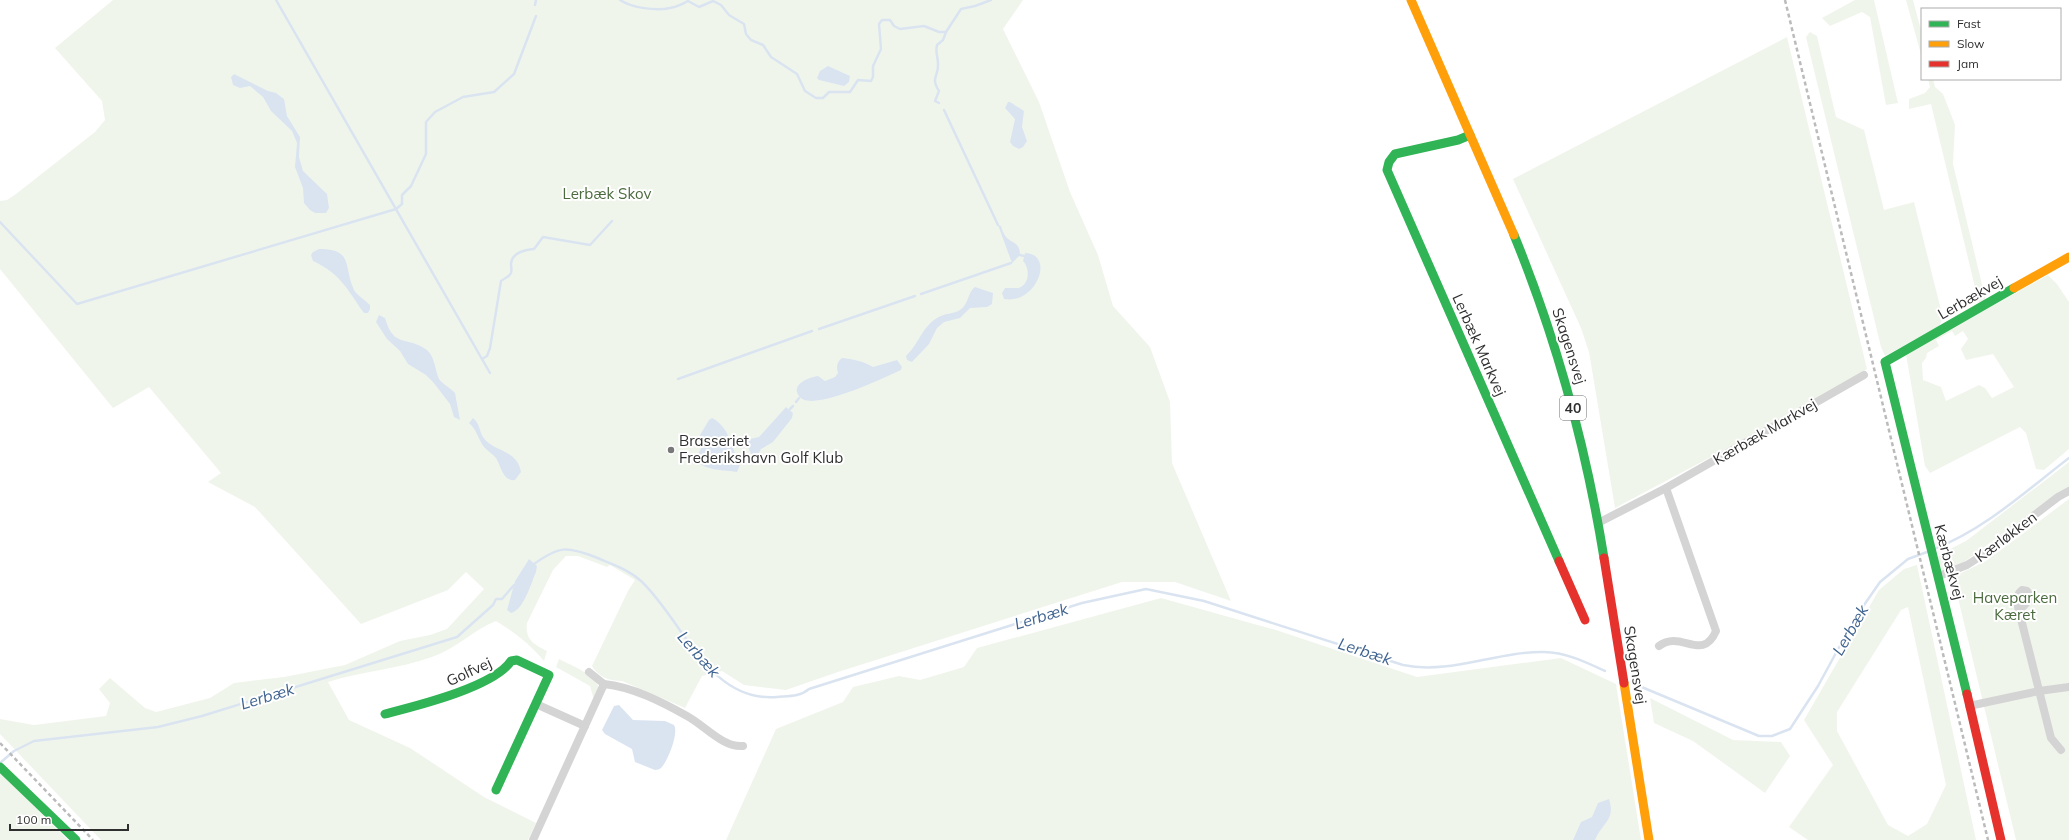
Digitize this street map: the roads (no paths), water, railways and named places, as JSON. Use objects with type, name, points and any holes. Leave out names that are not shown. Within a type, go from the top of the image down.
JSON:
[{"type":"street","name":"Skagensvej","points":[[1411,0],[1526,265],[1550,331],[1575,414],[1598,523],[1649,840]]},
{"type":"street","name":"Lerbæk Markvej","points":[[1470,134],[1458,140],[1395,154],[1389,162],[1387,170],[1585,620]]},
{"type":"street","name":"Lerbækvej","points":[[1885,362],[2069,257]]},
{"type":"street","name":"Kærbækvej","points":[[1885,362],[1932,557],[1939,576],[2000,840]]},
{"type":"street","name":"Kærbæk Markvej","points":[[1598,523],[1666,488],[1864,375]]},
{"type":"street","points":[[1659,646],[1663,643],[1678,641],[1704,646],[1710,643],[1716,631],[1666,488]]},
{"type":"street","name":"Kærløkken","points":[[1939,576],[1967,565],[1981,556],[2058,497],[2069,491]]},
{"type":"street","points":[[2019,610],[2051,738],[2061,750]]},
{"type":"street","name":"Golfvej","points":[[386,714],[448,697],[505,670],[511,661],[517,660],[549,675],[496,790]]},
{"type":"street","points":[[589,672],[604,684],[618,686],[639,693],[687,716],[720,738],[736,746],[743,746]]},
{"type":"street","points":[[533,840],[604,684]]},
{"type":"street","points":[[1969,706],[2039,691],[2069,687]]},
{"type":"street","points":[[536,704],[585,726]]},
{"type":"street","points":[[1,768],[76,840]]},
{"type":"waterway","points":[[276,0],[490,373]]},
{"type":"waterway","points":[[535,5],[536,0]]},
{"type":"waterway","points":[[620,0],[637,7],[658,9],[675,7],[688,1],[699,7],[713,1],[721,5],[729,15],[744,24],[746,34],[751,40],[763,45],[771,57],[797,74],[805,91],[816,98],[823,98],[829,92],[850,92],[858,80],[871,81],[873,77],[873,66],[881,49],[879,24],[882,20],[890,20],[894,26],[900,29],[924,26],[939,32],[946,32],[961,9],[991,0]]},
{"type":"waterway","points":[[0,222],[77,304],[396,209],[402,204],[402,195],[411,186],[426,154],[426,122],[435,112],[463,97],[494,92],[514,74],[536,16]]},
{"type":"waterway","points":[[939,103],[935,101],[939,91],[935,83],[938,68],[936,48],[937,45],[943,40],[946,32]]},
{"type":"waterway","points":[[944,110],[998,225]]},
{"type":"waterway","points":[[482,359],[487,356],[490,348],[501,281],[511,273],[511,263],[514,256],[523,251],[534,249],[543,237],[590,245],[612,221]]},
{"type":"waterway","points":[[1020,255],[1024,256]]},
{"type":"waterway","points":[[921,294],[1011,263]]},
{"type":"waterway","points":[[819,329],[915,296]]},
{"type":"waterway","points":[[678,379],[812,331]]},
{"type":"waterway","points":[[796,402],[799,398]]},
{"type":"waterway","points":[[790,409],[793,406]]},
{"type":"waterway","name":"Lerbæk","points":[[1934,549],[1953,541],[1988,520],[2069,458]]},
{"type":"waterway","name":"Lerbæk","points":[[534,564],[557,551],[570,550],[595,557],[631,573],[656,597],[699,656],[715,673],[733,687],[753,695],[777,697],[798,695],[809,689],[1082,603],[1146,589],[1204,601],[1403,665],[1438,667],[1509,655],[1552,652],[1583,661],[1605,671]]},
{"type":"waterway","name":"Lerbæk","points":[[1632,683],[1759,736],[1772,736],[1790,729],[1818,686],[1855,618],[1880,582],[1908,559],[1927,552]]},
{"type":"waterway","name":"Lerbæk","points":[[0,763],[14,751],[34,741],[158,727],[202,716],[457,637],[493,605],[496,599],[502,599],[514,585]]},
{"type":"railway","points":[[1785,0],[1988,840]]},
{"type":"railway","points":[[0,743],[93,840]]},
{"type":"place","name":"Brasseriet Frederikshavn Golf Klub","points":[[671,450]]},
{"type":"park label","name":"Lerbæk Skov","points":[[607,194]]},
{"type":"park label","name":"Haveparken Kæret","points":[[2015,606]]}]
